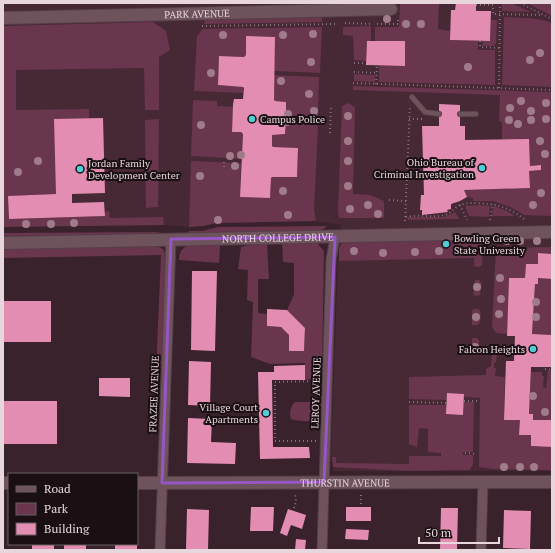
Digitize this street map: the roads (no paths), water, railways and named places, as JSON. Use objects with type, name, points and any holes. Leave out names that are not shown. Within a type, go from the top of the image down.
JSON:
[{"type":"street","name":"PARK AVENUE","points":[[3,18],[391,9]]},
{"type":"street","name":"NORTH COLLEGE DRIVE","points":[[3,243],[552,232]]},
{"type":"street","name":"LEROY AVENUE","points":[[322,550],[331,252],[334,236]]},
{"type":"street","name":"FRAZEE AVENUE","points":[[160,550],[171,239]]},
{"type":"street","points":[[480,550],[483,482]]},
{"type":"street","name":"THURSTIN AVENUE","points":[[138,483],[552,482]]},
{"type":"lane","points":[[412,97],[426,112],[439,114]]},
{"type":"lane","points":[[460,114],[476,114]]},
{"type":"place","name":"Campus Police","points":[[252,119]]},
{"type":"place","name":"Ohio Bureau of Criminal Investigation","points":[[482,168]]},
{"type":"place","name":"Jordan Family Development Center","points":[[80,169]]},
{"type":"place","name":"Bowling Green State University","points":[[446,244]]},
{"type":"place","name":"Falcon Heights","points":[[533,349]]},
{"type":"place","name":"Village Court Apartments","points":[[266,413]]}]
